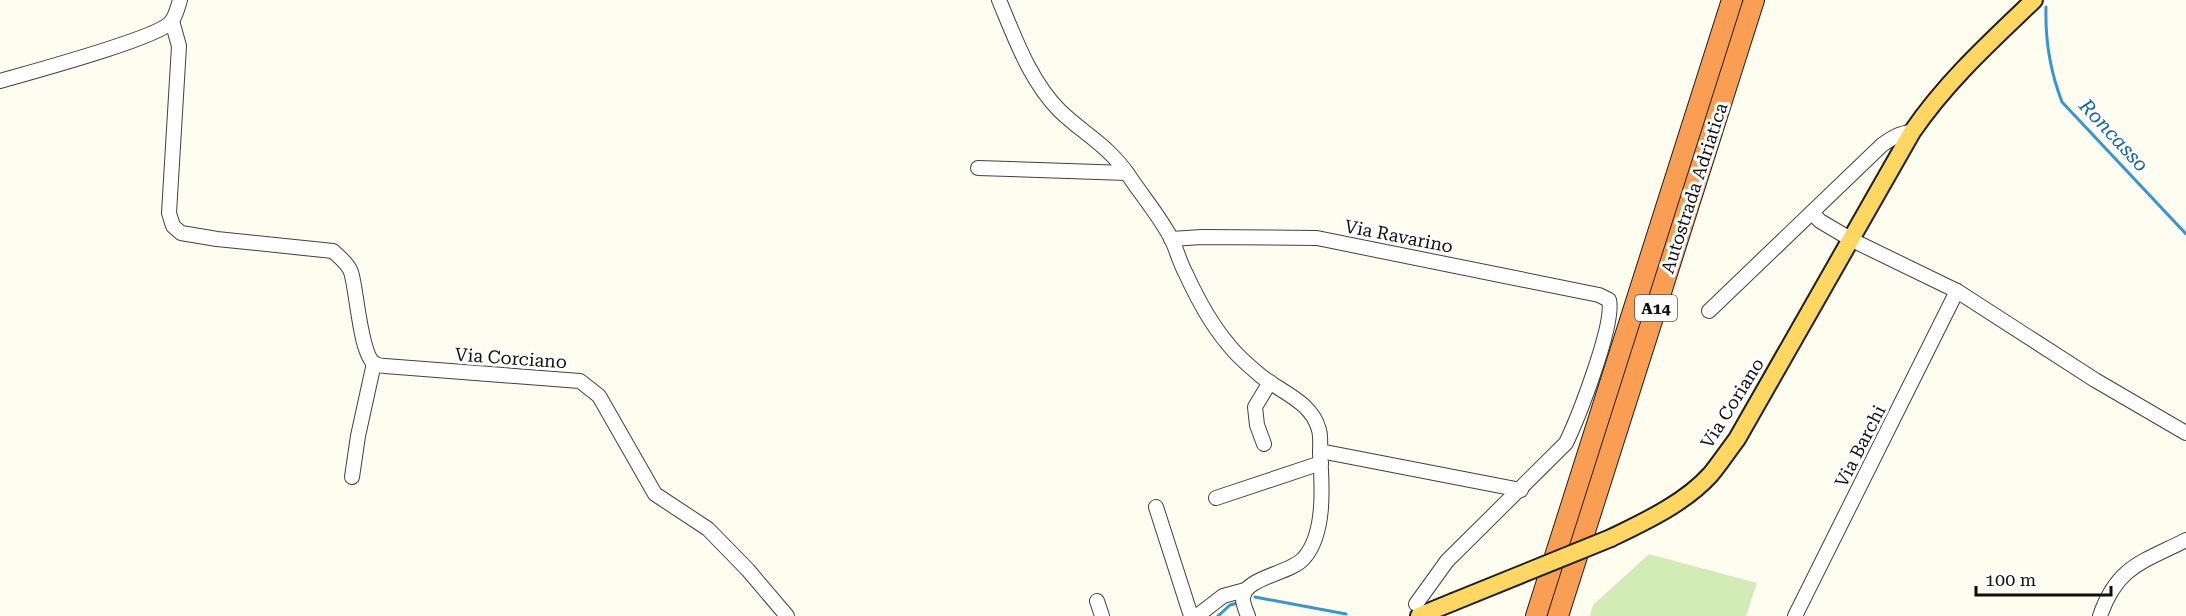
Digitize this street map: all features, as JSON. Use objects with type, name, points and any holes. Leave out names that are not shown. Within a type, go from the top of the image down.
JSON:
[{"type":"highway","name":"Autostrada Adriatica","points":[[1536,616],[1732,0]]},
{"type":"highway","name":"Autostrada Adriatica","points":[[1558,616],[1754,0]]},
{"type":"main road","name":"Via Coriano","points":[[1417,610],[1453,603],[1611,538],[1676,503],[1710,475],[1737,439],[1912,132],[1930,105],[1966,66],[2034,0]]},
{"type":"street","points":[[0,81],[135,40],[161,29],[172,21],[180,0]]},
{"type":"street","points":[[999,0],[1035,80],[1059,111],[1103,145],[1127,173],[1171,239],[1185,274],[1226,342],[1240,358],[1289,394],[1313,416],[1320,431],[1321,507],[1311,549],[1293,568],[1258,581],[1245,590],[1223,596],[1197,616]]},
{"type":"street","points":[[172,21],[179,46],[169,213],[173,226],[181,233],[333,251],[344,260],[351,271],[359,321],[370,358],[374,363],[358,436],[352,477]]},
{"type":"street","points":[[1710,311],[1882,145],[1903,132],[1912,132]]},
{"type":"street","points":[[978,168],[1127,173]]},
{"type":"street","points":[[1812,213],[1820,221],[1852,240],[1957,291],[2095,380],[2186,433]]},
{"type":"street","name":"Via Ravarino","points":[[1171,239],[1304,237],[1336,242],[1599,295],[1609,300],[1611,308]]},
{"type":"street","name":"Via Barchi","points":[[1795,616],[1957,291]]},
{"type":"street","name":"Via Coriano","points":[[1417,610],[1447,561],[1566,443],[1576,423],[1605,336],[1611,308]]},
{"type":"street","name":"Via Corciano","points":[[374,363],[385,366],[580,381],[599,396],[655,494],[708,529],[748,570],[787,616]]},
{"type":"street","points":[[1264,444],[1257,425],[1255,407],[1270,382]]},
{"type":"street","points":[[1216,498],[1320,457],[1521,490]]},
{"type":"street","points":[[1156,507],[1191,616]]},
{"type":"street","points":[[2100,616],[2106,597],[2125,573],[2142,560],[2186,540]]},
{"type":"street","points":[[1245,590],[1243,599],[1248,616]]},
{"type":"street","points":[[1097,601],[1102,616]]},
{"type":"green space","points":[[1649,554],[1757,583],[1746,616],[1590,616],[1593,605]]},
{"type":"waterway","name":"Roncasso","points":[[2046,7],[2049,55],[2062,102],[2186,234]]},
{"type":"waterway","points":[[1255,597],[1346,614]]},
{"type":"waterway","points":[[1218,616],[1230,605],[1238,603]]}]
